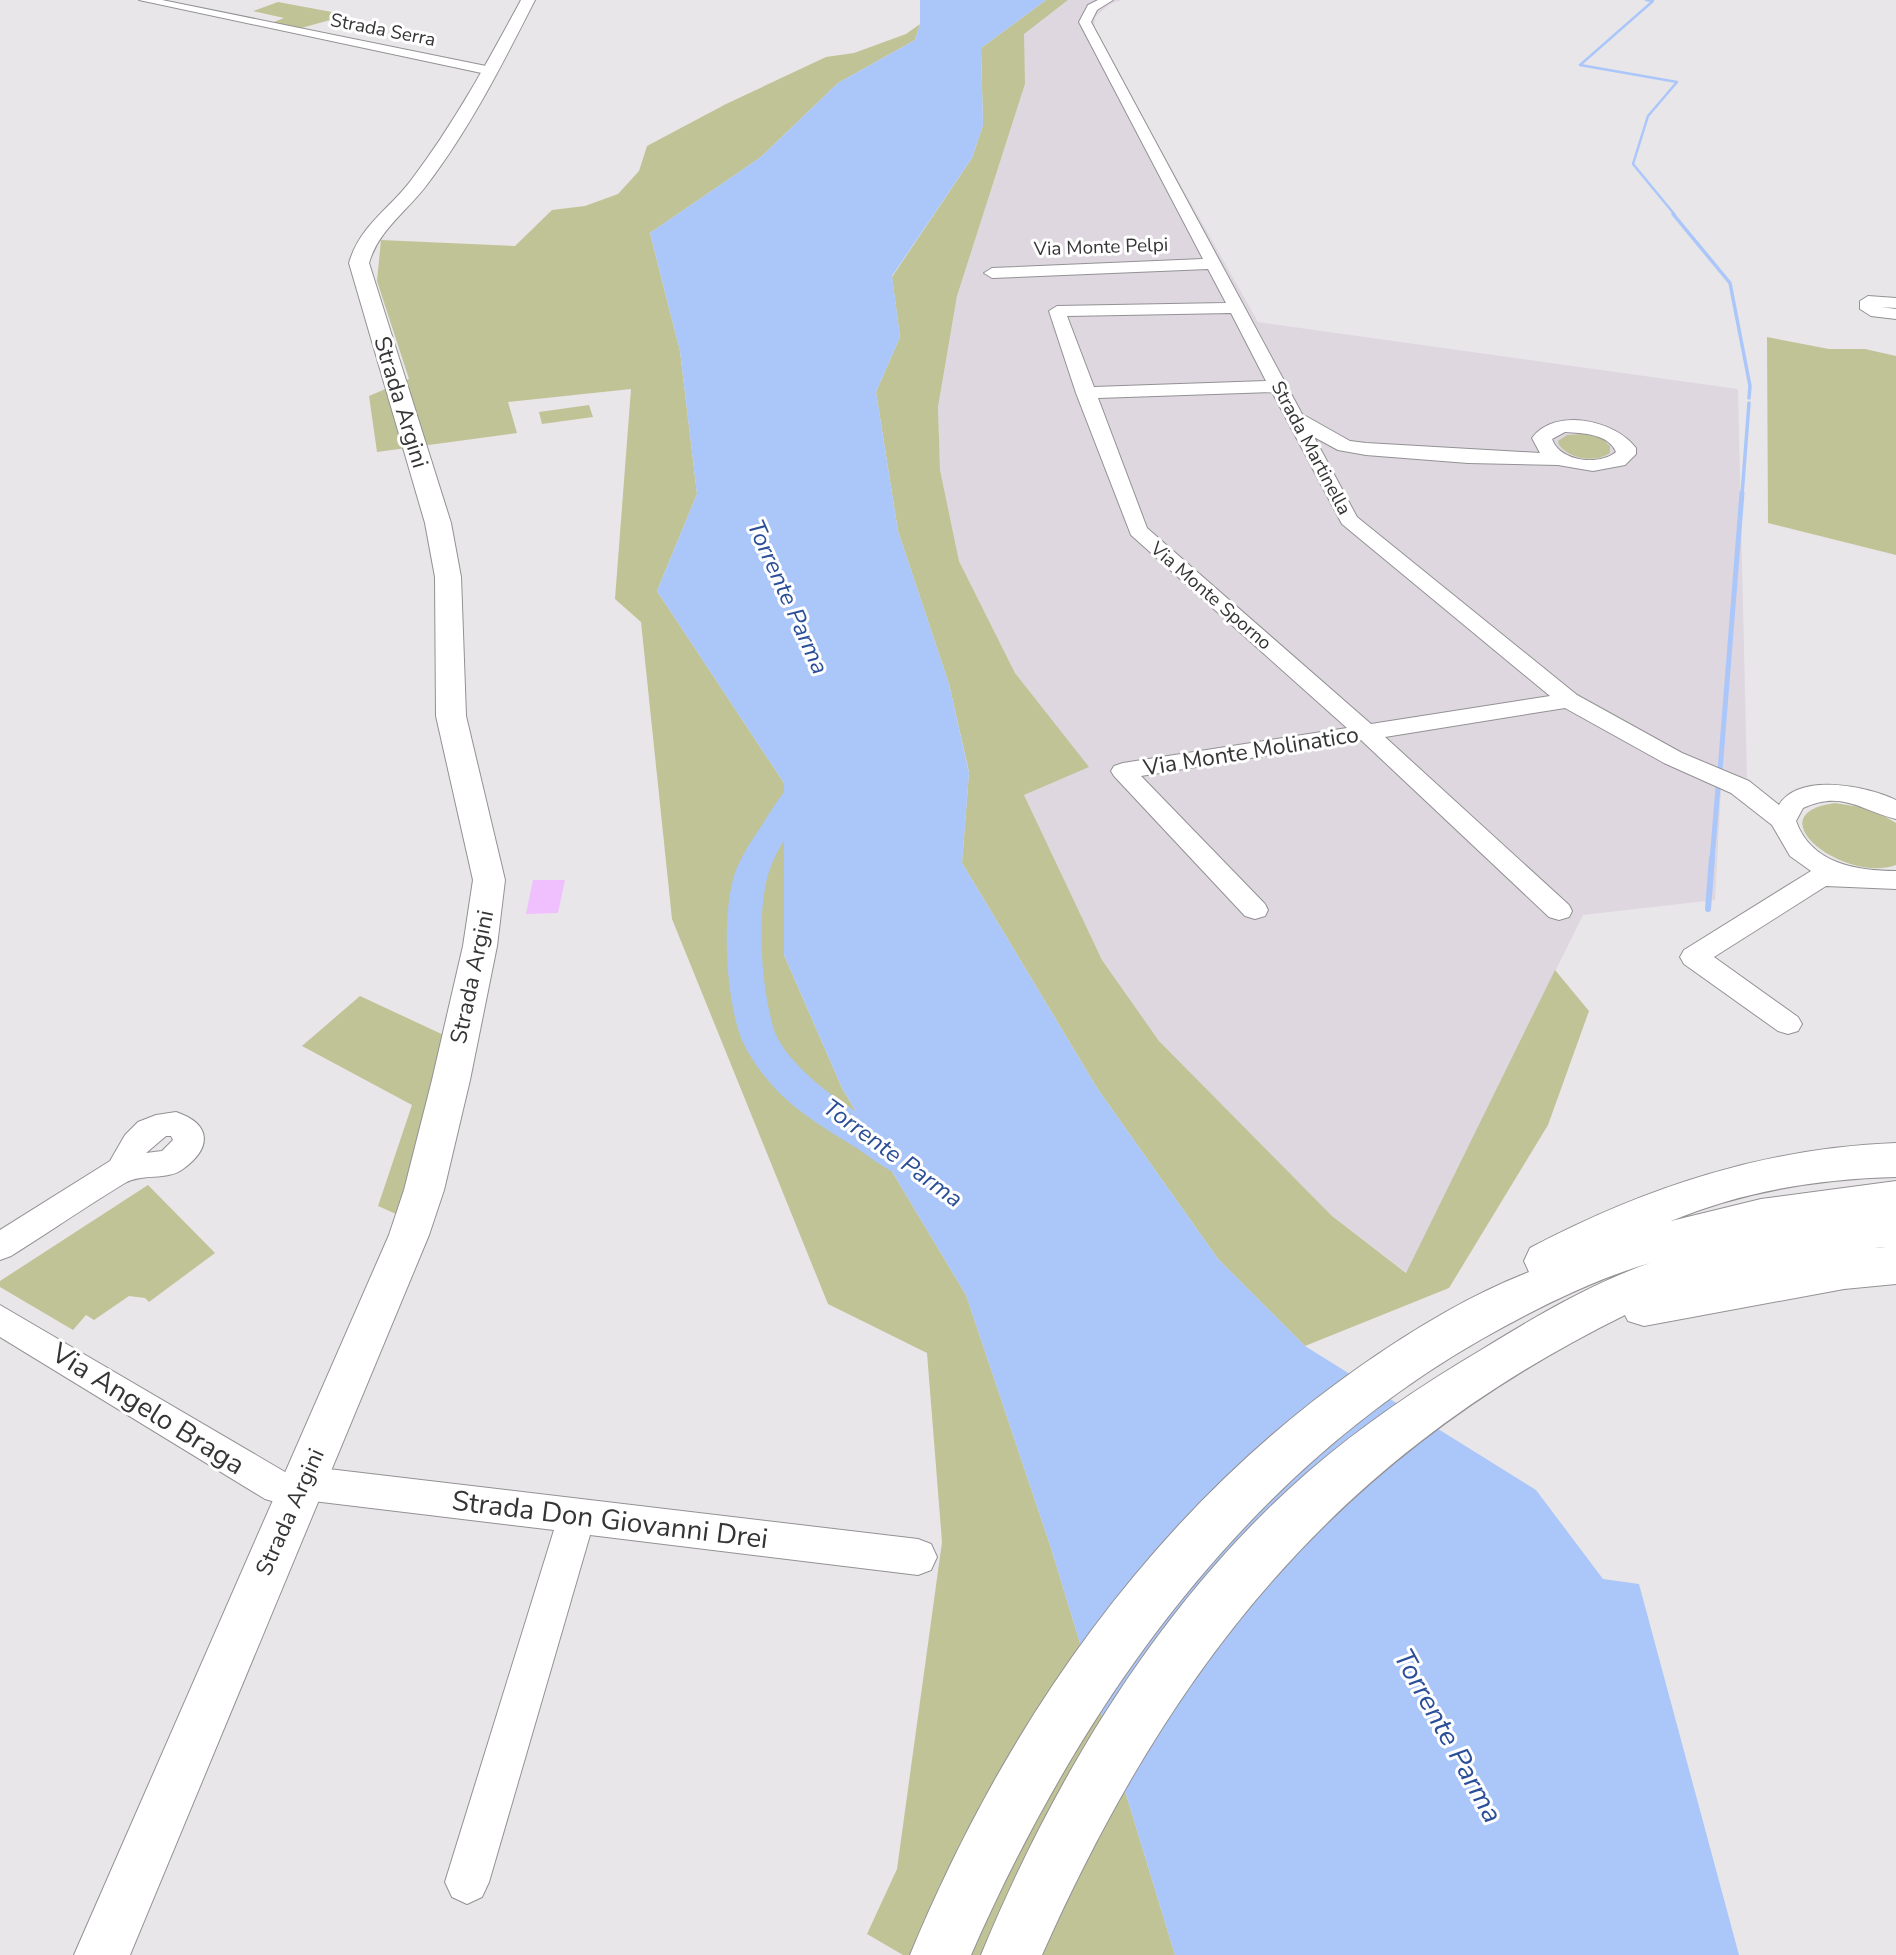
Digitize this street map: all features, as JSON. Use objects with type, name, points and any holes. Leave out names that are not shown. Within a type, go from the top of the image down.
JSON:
[{"type":"highway","points":[[1440,1337],[1465,1307],[1596,1233],[1664,1204],[1725,1184],[1808,1165],[1854,1160],[1896,1160]]},
{"type":"highway","points":[[940,1955],[1025,1779],[1088,1679],[1136,1611],[1185,1551],[1253,1480],[1323,1419],[1393,1366],[1440,1337],[1547,1282],[1666,1240],[1740,1220],[1819,1206],[1896,1198]]},
{"type":"highway","points":[[1011,1955],[1051,1867],[1102,1770],[1160,1678],[1199,1626],[1259,1556],[1321,1492],[1448,1394],[1551,1331],[1638,1287],[1732,1257],[1896,1228]]},
{"type":"highway","points":[[1448,1394],[1638,1308],[1844,1270],[1896,1265]]},
{"type":"main road","name":"Strada Argini","points":[[102,1955],[417,1213],[471,989],[489,887],[487,864],[451,716],[448,578],[438,523],[359,262],[365,243],[419,183],[491,71],[528,0]]},
{"type":"street","name":"Strada Serra","points":[[145,0],[491,71]]},
{"type":"street","name":"Strada Martinella","points":[[1107,0],[1092,8],[1085,22],[1311,453],[1349,520],[1569,701],[1673,758],[1740,787],[1804,797],[1844,793],[1868,798],[1896,811]]},
{"type":"street","name":"Via Monte Pelpi","points":[[992,273],[1211,264]]},
{"type":"street","points":[[1896,303],[1878,299],[1868,301],[1866,305],[1877,312],[1896,314]]},
{"type":"street","name":"Via Monte Sporno","points":[[1235,308],[1057,311],[1138,531],[1366,732],[1559,911]]},
{"type":"street","points":[[1085,393],[1277,386]]},
{"type":"street","points":[[1295,418],[1348,453]]},
{"type":"street","points":[[1311,453],[1561,459],[1604,465],[1623,459],[1626,448],[1608,433],[1583,426],[1553,429],[1542,438],[1542,445],[1527,458]]},
{"type":"street","points":[[1542,445],[1561,459]]},
{"type":"street","points":[[1332,492],[1348,453]]},
{"type":"street","name":"Via Monte Molinatico","points":[[1255,910],[1123,771],[1569,701]]},
{"type":"street","name":"Strada Martinella","points":[[1740,787],[1819,864],[1859,879],[1896,880]]},
{"type":"street","points":[[1788,897],[1800,870],[1787,831],[1793,803],[1804,797]]},
{"type":"street","points":[[1788,1024],[1693,957],[1821,877],[1859,879]]},
{"type":"street","points":[[0,1247],[122,1169]]},
{"type":"street","name":"Via Angelo Braga","points":[[0,1319],[230,1460],[273,1484],[301,1488]]},
{"type":"street","name":"Strada Don Giovanni Drei","points":[[301,1488],[577,1516],[918,1557]]},
{"type":"street","points":[[467,1882],[577,1516]]},
{"type":"shaded area","points":[[1068,0],[1122,0],[1110,4],[1095,17],[1094,31],[1258,322],[1738,389],[1747,778],[1722,772],[1715,900],[1583,915],[1407,1273],[1332,1216],[1159,1041],[1102,960],[1024,795],[1088,767],[1015,673],[959,561],[940,470],[938,407],[957,296],[1025,84],[1023,34]]},
{"type":"green space","points":[[1046,0],[1068,0],[1024,34],[1025,84],[957,296],[938,407],[940,470],[959,561],[1015,673],[1089,767],[1024,795],[1102,960],[1159,1041],[1332,1216],[1406,1273],[1555,970],[1589,1011],[1548,1125],[1449,1288],[1305,1346],[1218,1259],[1097,1088],[962,863],[969,772],[949,684],[898,531],[876,392],[900,337],[892,277],[972,158],[983,125],[981,48]]},
{"type":"green space","points":[[278,2],[348,15],[294,30],[266,25],[284,18],[253,11]]},
{"type":"green space","points":[[920,24],[915,40],[838,83],[761,157],[650,233],[680,351],[697,494],[657,591],[784,783],[784,955],[842,1088],[966,1295],[1051,1548],[1175,1955],[903,1955],[867,1934],[897,1869],[942,1542],[927,1353],[828,1304],[672,919],[641,622],[615,599],[631,389],[508,402],[517,433],[377,452],[369,396],[409,379],[377,281],[381,240],[515,246],[552,210],[585,206],[618,194],[639,171],[647,146],[726,104],[826,57],[854,53],[906,34]]},
{"type":"green space","points":[[1767,337],[1829,349],[1865,349],[1896,356],[1896,555],[1768,523]]},
{"type":"green space","points":[[589,405],[593,417],[542,424],[539,412]]},
{"type":"green space","points":[[1583,434],[1601,438],[1610,446],[1610,453],[1590,459],[1576,457],[1559,445],[1558,441],[1567,435]]},
{"type":"green space","points":[[1835,803],[1872,809],[1896,823],[1896,865],[1875,868],[1853,865],[1833,857],[1816,845],[1805,832],[1803,820],[1812,810]]},
{"type":"green space","points":[[360,996],[448,1037],[405,1205],[396,1214],[378,1206],[412,1105],[302,1046]]},
{"type":"green space","points":[[148,1185],[215,1253],[149,1302],[145,1298],[129,1296],[94,1320],[86,1315],[73,1330],[0,1287],[0,1281]]},
{"type":"water","points":[[920,0],[1046,0],[981,48],[983,125],[972,158],[892,276],[900,337],[876,392],[898,531],[949,684],[969,773],[962,863],[1097,1088],[1218,1259],[1305,1346],[1536,1490],[1603,1579],[1639,1584],[1739,1955],[1175,1955],[1051,1548],[966,1295],[842,1088],[784,955],[784,783],[657,591],[697,494],[680,351],[650,233],[761,157],[838,83],[915,40],[920,24]]},
{"type":"building","points":[[533,880],[565,880],[558,913],[526,914]]},
{"type":"waterway","points":[[1646,0],[1653,1],[1580,65],[1677,82],[1648,116],[1633,164],[1675,215]]},
{"type":"waterway","points":[[1673,214],[1730,283],[1750,386],[1749,398]]},
{"type":"waterway","points":[[1742,495],[1749,403]]},
{"type":"waterway","points":[[1720,771],[1742,493]]},
{"type":"waterway","name":"Torrente Parma","points":[[811,781],[770,838],[751,875],[746,908],[746,952],[756,1030],[770,1056],[792,1083],[824,1108],[911,1164]]},
{"type":"waterway","points":[[1712,860],[1718,788]]},
{"type":"waterway","points":[[1708,909],[1712,858]]}]
